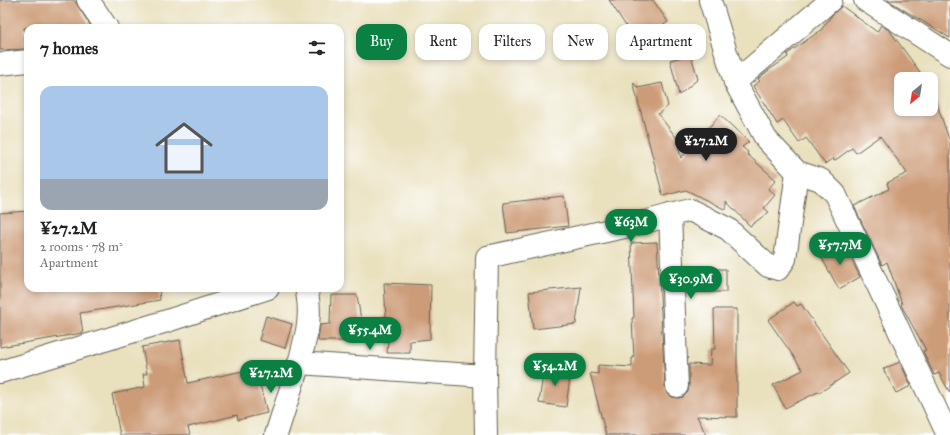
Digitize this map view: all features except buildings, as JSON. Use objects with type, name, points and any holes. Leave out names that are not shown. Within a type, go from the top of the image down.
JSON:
[{"type":"street","points":[[88,0],[104,24]]},
{"type":"street","points":[[710,0],[735,82],[766,139],[797,172],[820,180],[835,194],[948,435]]},
{"type":"street","points":[[735,82],[831,0]]},
{"type":"street","points":[[865,0],[950,55]]},
{"type":"street","points":[[0,64],[24,61]]},
{"type":"street","points":[[486,435],[484,376],[487,257],[629,226],[690,210],[728,229],[768,266],[778,269],[785,259],[797,172]]},
{"type":"street","points":[[670,215],[678,386]]},
{"type":"street","points":[[0,372],[256,292]]},
{"type":"street","points":[[276,435],[299,363],[310,321],[307,292]]},
{"type":"street","points":[[299,363],[484,376]]}]
